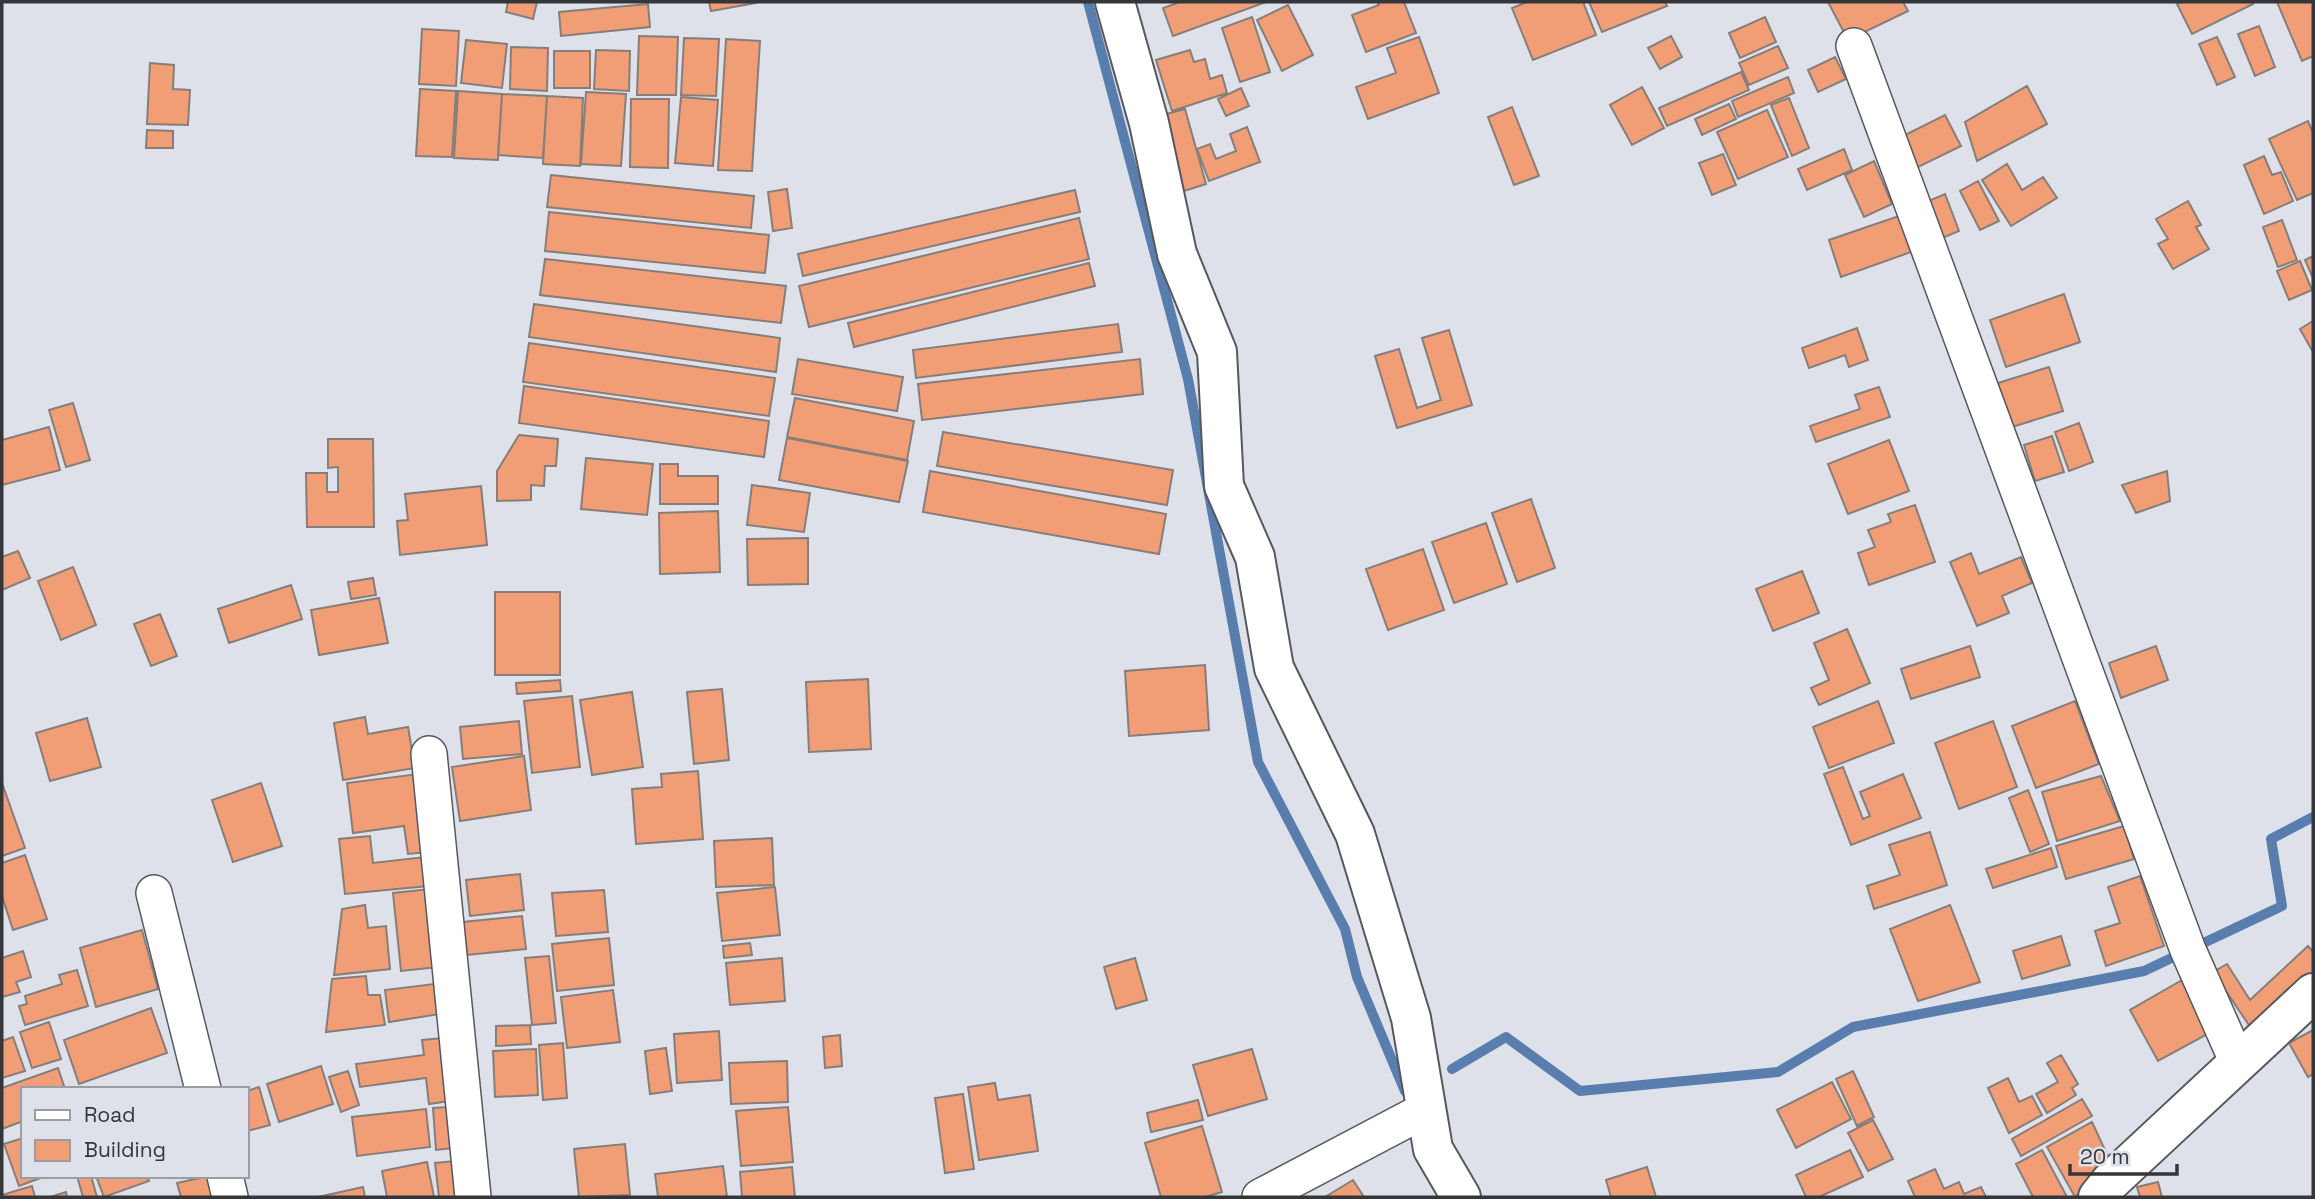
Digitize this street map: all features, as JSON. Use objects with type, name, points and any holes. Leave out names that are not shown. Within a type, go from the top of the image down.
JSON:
[{"type":"street","points":[[1115,2],[1149,123],[1177,254],[1217,352],[1224,486],[1255,557],[1274,668],[1355,834],[1410,1018],[1433,1149],[1461,1197]]},
{"type":"street","points":[[1854,46],[2188,950],[2238,1063]]},
{"type":"street","points":[[429,754],[473,1197]]},
{"type":"street","points":[[154,893],[202,1087]]},
{"type":"street","points":[[2098,1197],[2110,1182],[2313,993]]},
{"type":"street","points":[[1260,1197],[1427,1109]]},
{"type":"street","points":[[225,1178],[230,1197]]},
{"type":"building","points":[[508,2],[537,2],[533,19],[506,12]]},
{"type":"building","points":[[709,2],[756,2],[756,3],[711,11]]},
{"type":"building","points":[[1180,2],[1266,2],[1173,36],[1163,8]]},
{"type":"building","points":[[1377,2],[1404,2],[1416,33],[1366,52],[1352,15],[1379,5]]},
{"type":"building","points":[[1527,2],[1583,2],[1596,35],[1533,60],[1512,8]]},
{"type":"building","points":[[1589,2],[1665,2],[1667,6],[1602,32]]},
{"type":"building","points":[[1828,2],[1903,2],[1908,11],[1848,40]]},
{"type":"building","points":[[2277,2],[2313,2],[2313,56],[2302,61]]},
{"type":"building","points":[[648,4],[650,27],[561,36],[559,12]]},
{"type":"building","points":[[2177,4],[2253,4],[2192,34]]},
{"type":"building","points":[[1288,5],[1313,55],[1282,71],[1257,20]]},
{"type":"building","points":[[1252,17],[1270,72],[1240,82],[1222,28]]},
{"type":"building","points":[[1765,17],[1776,42],[1740,58],[1729,33]]},
{"type":"building","points":[[2259,26],[2275,67],[2255,76],[2238,34]]},
{"type":"building","points":[[422,29],[459,31],[456,86],[419,84]]},
{"type":"building","points":[[639,36],[678,37],[676,95],[637,95]]},
{"type":"building","points":[[1671,36],[1682,57],[1660,69],[1648,48]]},
{"type":"building","points":[[1419,37],[1439,93],[1368,119],[1356,87],[1396,73],[1387,48]]},
{"type":"building","points":[[2217,37],[2235,77],[2217,85],[2199,44]]},
{"type":"building","points":[[684,38],[719,39],[716,96],[681,95]]},
{"type":"building","points":[[726,39],[760,41],[752,171],[718,170]]},
{"type":"building","points":[[466,40],[507,44],[502,88],[461,83]]},
{"type":"building","points":[[1778,46],[1788,68],[1749,85],[1739,63]]},
{"type":"building","points":[[511,47],[548,48],[547,91],[510,89]]},
{"type":"building","points":[[596,50],[630,51],[629,91],[594,89]]},
{"type":"building","points":[[1190,50],[1194,62],[1205,59],[1210,79],[1222,75],[1227,93],[1172,111],[1156,60]]},
{"type":"building","points":[[554,51],[590,51],[590,88],[554,88]]},
{"type":"building","points":[[1835,57],[1846,79],[1818,92],[1808,70]]},
{"type":"building","points":[[150,63],[174,65],[173,89],[190,90],[188,125],[147,124]]},
{"type":"building","points":[[1741,72],[1749,90],[1667,126],[1659,108]]},
{"type":"building","points":[[1788,77],[1794,93],[1738,117],[1732,101]]},
{"type":"building","points":[[2027,86],[2047,124],[1977,161],[1965,122]]},
{"type":"building","points":[[1642,87],[1664,128],[1632,145],[1610,105]]},
{"type":"building","points":[[1241,88],[1249,106],[1226,116],[1218,99]]},
{"type":"building","points":[[420,89],[456,91],[452,157],[416,156]]},
{"type":"building","points":[[458,91],[502,94],[498,160],[454,158]]},
{"type":"building","points":[[586,92],[626,94],[621,166],[581,164]]},
{"type":"building","points":[[502,94],[547,96],[543,158],[498,155]]},
{"type":"building","points":[[547,96],[583,98],[580,166],[543,164]]},
{"type":"building","points":[[681,97],[718,100],[713,166],[675,163]]},
{"type":"building","points":[[1789,98],[1809,148],[1792,156],[1771,105]]},
{"type":"building","points":[[631,99],[669,99],[668,168],[630,167]]},
{"type":"building","points":[[1729,104],[1736,119],[1702,135],[1695,119]]},
{"type":"building","points":[[1512,107],[1539,176],[1514,185],[1488,117]]},
{"type":"building","points":[[1185,109],[1206,184],[1181,192],[1159,116]]},
{"type":"building","points":[[1767,110],[1788,157],[1738,179],[1717,132]]},
{"type":"building","points":[[1945,115],[1961,146],[1912,170],[1897,139]]},
{"type":"building","points":[[2308,121],[2313,133],[2313,193],[2297,200],[2269,139]]},
{"type":"building","points":[[1247,127],[1260,162],[1209,181],[1197,149],[1210,144],[1216,159],[1236,151],[1230,134]]},
{"type":"building","points":[[147,130],[173,131],[173,148],[146,148]]},
{"type":"building","points":[[1844,149],[1852,170],[1807,190],[1798,169]]},
{"type":"building","points":[[1723,154],[1736,185],[1712,195],[1699,163]]},
{"type":"building","points":[[2264,156],[2272,175],[2281,172],[2293,201],[2264,214],[2244,165]]},
{"type":"building","points":[[1874,161],[1892,204],[1864,217],[1845,175]]},
{"type":"building","points":[[2007,164],[2022,190],[2043,177],[2057,198],[2011,226],[1982,180]]},
{"type":"building","points":[[551,175],[754,196],[751,228],[547,207]]},
{"type":"building","points":[[1978,181],[1999,221],[1980,230],[1960,191]]},
{"type":"building","points":[[787,189],[792,228],[773,231],[768,192]]},
{"type":"building","points":[[1075,190],[1080,212],[803,276],[798,254]]},
{"type":"building","points":[[1945,194],[1959,231],[1940,239],[1926,202]]},
{"type":"building","points":[[2188,201],[2201,225],[2196,227],[2209,249],[2173,269],[2158,244],[2168,239],[2156,219]]},
{"type":"building","points":[[549,212],[769,235],[765,273],[545,251]]},
{"type":"building","points":[[1899,216],[1911,252],[1841,277],[1829,240]]},
{"type":"building","points":[[1079,218],[1089,259],[809,327],[799,286]]},
{"type":"building","points":[[2282,220],[2297,260],[2278,267],[2263,227]]},
{"type":"building","points":[[2313,256],[2313,278],[2305,260]]},
{"type":"building","points":[[545,259],[786,286],[781,323],[540,295]]},
{"type":"building","points":[[2300,261],[2312,290],[2289,300],[2277,271]]},
{"type":"building","points":[[1089,263],[1095,286],[854,347],[848,323]]},
{"type":"building","points":[[2064,294],[2080,342],[2006,367],[1990,320]]},
{"type":"building","points":[[534,304],[780,338],[776,372],[529,337]]},
{"type":"building","points":[[2313,321],[2313,352],[2300,329]]},
{"type":"building","points":[[1118,324],[1122,352],[916,378],[913,350]]},
{"type":"building","points":[[1857,328],[1868,360],[1849,367],[1845,355],[1809,368],[1802,348]]},
{"type":"building","points":[[1449,330],[1472,405],[1397,428],[1375,356],[1399,349],[1417,408],[1441,400],[1422,338]]},
{"type":"building","points":[[529,343],[775,378],[769,416],[523,382]]},
{"type":"building","points":[[798,359],[903,377],[897,411],[792,394]]},
{"type":"building","points":[[1140,359],[1143,394],[922,420],[918,384]]},
{"type":"building","points":[[2049,367],[2063,411],[2009,428],[1995,384]]},
{"type":"building","points":[[524,386],[769,421],[764,457],[519,423]]},
{"type":"building","points":[[1879,387],[1890,417],[1816,442],[1810,426],[1860,409],[1855,395]]},
{"type":"building","points":[[795,398],[914,421],[907,460],[787,437]]},
{"type":"building","points":[[73,403],[90,460],[66,467],[49,410]]},
{"type":"building","points":[[2079,423],[2093,462],[2069,471],[2055,432]]},
{"type":"building","points":[[49,427],[60,470],[2,485],[2,440]]},
{"type":"building","points":[[943,432],[1173,470],[1167,505],[937,466]]},
{"type":"building","points":[[519,435],[558,439],[556,466],[545,466],[544,486],[531,485],[531,500],[497,501],[497,471]]},
{"type":"building","points":[[2052,436],[2064,472],[2035,481],[2024,445]]},
{"type":"building","points":[[787,438],[908,461],[899,502],[779,480]]},
{"type":"building","points":[[328,439],[373,439],[374,527],[307,527],[306,473],[327,473],[327,492],[338,492],[338,467],[328,468]]},
{"type":"building","points":[[1889,440],[1909,491],[1848,514],[1828,464]]},
{"type":"building","points":[[586,458],[653,464],[647,515],[581,509]]},
{"type":"building","points":[[660,464],[678,464],[678,476],[718,476],[718,504],[660,504]]},
{"type":"building","points":[[930,471],[1166,514],[1159,554],[923,512]]},
{"type":"building","points":[[2167,471],[2170,501],[2136,513],[2122,485]]},
{"type":"building","points":[[752,485],[810,493],[804,532],[747,525]]},
{"type":"building","points":[[481,486],[487,545],[400,555],[397,521],[408,520],[405,494]]},
{"type":"building","points":[[1531,499],[1555,568],[1517,582],[1492,513]]},
{"type":"building","points":[[1915,505],[1935,562],[1869,585],[1858,553],[1875,547],[1868,530],[1891,522],[1888,514]]},
{"type":"building","points":[[718,511],[720,572],[660,574],[659,513]]},
{"type":"building","points":[[1486,523],[1507,584],[1454,603],[1432,542]]},
{"type":"building","points":[[808,538],[808,584],[748,585],[747,539]]},
{"type":"building","points":[[1423,549],[1444,610],[1388,630],[1366,569]]},
{"type":"building","points":[[18,551],[30,578],[2,590],[2,557]]},
{"type":"building","points":[[1971,553],[1979,574],[2021,557],[2032,583],[2002,596],[2009,613],[1977,626],[1950,562]]},
{"type":"building","points":[[73,567],[96,625],[61,640],[38,581]]},
{"type":"building","points":[[1802,571],[1819,613],[1773,631],[1756,589]]},
{"type":"building","points":[[373,578],[376,595],[351,599],[348,582]]},
{"type":"building","points":[[291,585],[302,619],[229,643],[218,609]]},
{"type":"building","points":[[495,592],[560,592],[560,675],[495,675]]},
{"type":"building","points":[[379,598],[388,643],[319,655],[311,610]]},
{"type":"building","points":[[160,614],[177,656],[151,666],[134,624]]},
{"type":"building","points":[[1847,629],[1870,683],[1819,705],[1811,688],[1829,680],[1814,643]]},
{"type":"building","points":[[1970,646],[1980,677],[1911,699],[1901,669]]},
{"type":"building","points":[[2156,646],[2168,680],[2121,698],[2109,663]]},
{"type":"building","points":[[1205,665],[1209,730],[1129,736],[1125,671]]},
{"type":"building","points":[[868,679],[871,749],[809,752],[806,682]]},
{"type":"building","points":[[560,680],[561,691],[517,694],[516,683]]},
{"type":"building","points":[[722,689],[729,760],[694,764],[687,692]]},
{"type":"building","points":[[632,692],[643,767],[592,775],[580,700]]},
{"type":"building","points":[[572,696],[580,767],[532,773],[524,701]]},
{"type":"building","points":[[1878,701],[1894,743],[1829,768],[1813,727]]},
{"type":"building","points":[[2075,701],[2099,764],[2036,788],[2012,726]]},
{"type":"building","points":[[365,717],[368,734],[408,727],[415,768],[343,780],[334,723]]},
{"type":"building","points":[[87,718],[101,767],[50,781],[36,733]]},
{"type":"building","points":[[519,721],[522,754],[463,759],[460,727]]},
{"type":"building","points":[[1993,721],[2017,787],[1959,809],[1935,743]]},
{"type":"building","points":[[524,756],[531,810],[460,821],[452,767]]},
{"type":"building","points":[[1843,767],[1863,819],[1870,816],[1860,792],[1903,774],[1921,818],[1851,845],[1824,774]]},
{"type":"building","points":[[698,771],[703,839],[636,844],[632,789],[662,787],[661,774]]},
{"type":"building","points":[[418,774],[428,852],[408,854],[404,826],[353,833],[347,783]]},
{"type":"building","points":[[2101,776],[2120,821],[2057,841],[2042,792]]},
{"type":"building","points":[[2,783],[25,848],[2,856]]},
{"type":"building","points":[[261,783],[282,846],[233,862],[212,800]]},
{"type":"building","points":[[2028,790],[2049,844],[2030,852],[2009,798]]},
{"type":"building","points":[[2124,826],[2134,859],[2066,879],[2056,846]]},
{"type":"building","points":[[1930,832],[1947,885],[1874,909],[1867,886],[1900,875],[1889,845]]},
{"type":"building","points":[[370,836],[373,863],[425,857],[428,886],[345,894],[339,839]]},
{"type":"building","points":[[772,838],[774,885],[716,887],[714,841]]},
{"type":"building","points":[[2051,848],[2057,867],[1993,888],[1986,869]]},
{"type":"building","points":[[25,855],[47,919],[13,930],[2,896],[2,863]]},
{"type":"building","points":[[520,874],[524,910],[470,916],[466,880]]},
{"type":"building","points":[[2140,876],[2164,946],[2106,966],[2095,931],[2120,923],[2108,887]]},
{"type":"building","points":[[775,887],[780,935],[722,941],[717,893]]},
{"type":"building","points":[[430,889],[438,967],[401,971],[393,893]]},
{"type":"building","points":[[604,890],[608,932],[556,936],[552,893]]},
{"type":"building","points":[[365,905],[368,928],[386,926],[390,969],[334,975],[342,909]]},
{"type":"building","points":[[1950,905],[1980,982],[1918,1001],[1890,929]]},
{"type":"building","points":[[522,916],[526,949],[467,955],[463,922]]},
{"type":"building","points":[[142,930],[158,989],[96,1007],[80,948]]},
{"type":"building","points":[[2061,936],[2070,965],[2022,979],[2013,951]]},
{"type":"building","points":[[609,938],[614,985],[557,991],[552,944]]},
{"type":"building","points":[[750,943],[752,955],[724,958],[723,946]]},
{"type":"building","points":[[2308,946],[2313,952],[2313,974],[2253,1031],[2213,972],[2227,964],[2250,1000]]},
{"type":"building","points":[[23,951],[31,977],[16,982],[20,992],[2,997],[2,958]]},
{"type":"building","points":[[549,956],[556,1023],[532,1025],[525,958]]},
{"type":"building","points":[[782,958],[785,1001],[730,1005],[726,963]]},
{"type":"building","points":[[1135,958],[1147,1000],[1116,1009],[1104,967]]},
{"type":"building","points":[[77,970],[88,1006],[25,1025],[19,1006],[27,1004],[25,996],[62,984],[59,975]]},
{"type":"building","points":[[366,976],[368,995],[380,995],[385,1025],[326,1032],[332,979]]},
{"type":"building","points":[[2182,980],[2211,1032],[2158,1061],[2130,1010]]},
{"type":"building","points":[[442,983],[446,1013],[389,1022],[385,990]]},
{"type":"building","points":[[613,990],[620,1042],[567,1048],[561,997]]},
{"type":"building","points":[[151,1008],[167,1053],[79,1084],[64,1040]]},
{"type":"building","points":[[49,1022],[61,1059],[32,1068],[20,1032]]},
{"type":"building","points":[[530,1025],[531,1044],[496,1046],[496,1026]]},
{"type":"building","points":[[2313,1030],[2313,1074],[2308,1077],[2289,1043]]},
{"type":"building","points":[[719,1031],[722,1080],[677,1083],[674,1034]]},
{"type":"building","points":[[840,1035],[842,1066],[825,1068],[823,1037]]},
{"type":"building","points":[[13,1037],[25,1071],[2,1078],[2,1041]]},
{"type":"building","points":[[443,1038],[450,1101],[429,1104],[426,1078],[360,1087],[356,1064],[424,1055],[422,1040]]},
{"type":"building","points":[[563,1043],[567,1098],[543,1100],[539,1045]]},
{"type":"building","points":[[666,1048],[672,1091],[650,1094],[645,1051]]},
{"type":"building","points":[[536,1049],[538,1095],[495,1097],[493,1051]]},
{"type":"building","points":[[1252,1049],[1267,1099],[1208,1116],[1193,1065]]},
{"type":"building","points":[[2061,1055],[2078,1084],[2072,1088],[2076,1095],[2047,1113],[2036,1094],[2058,1082],[2047,1063]]},
{"type":"building","points":[[787,1061],[788,1102],[731,1104],[729,1063]]},
{"type":"building","points":[[321,1066],[333,1104],[279,1122],[267,1084]]},
{"type":"building","points":[[58,1068],[64,1087],[21,1087],[21,1122],[2,1129],[2,1088]]},
{"type":"building","points":[[348,1071],[359,1105],[341,1112],[329,1077]]},
{"type":"building","points":[[1853,1071],[1874,1117],[1857,1126],[1836,1079]]},
{"type":"building","points":[[2008,1078],[2019,1102],[2032,1096],[2042,1115],[2009,1133],[1988,1088]]},
{"type":"building","points":[[1832,1082],[1851,1119],[1796,1148],[1777,1110]]},
{"type":"building","points":[[995,1083],[998,1100],[1030,1095],[1038,1151],[979,1160],[968,1087]]},
{"type":"building","points":[[259,1087],[270,1125],[248,1131],[248,1091]]},
{"type":"building","points":[[963,1094],[974,1169],[945,1173],[935,1098]]},
{"type":"building","points":[[2082,1099],[2092,1116],[2021,1156],[2012,1139]]},
{"type":"building","points":[[1198,1100],[1203,1120],[1151,1132],[1147,1113]]},
{"type":"building","points":[[449,1107],[453,1148],[436,1150],[433,1108]]},
{"type":"building","points":[[788,1107],[793,1162],[741,1166],[736,1111]]},
{"type":"building","points":[[426,1109],[430,1147],[357,1156],[352,1117]]},
{"type":"building","points":[[1873,1120],[1893,1159],[1868,1171],[1848,1133]]},
{"type":"building","points":[[2092,1122],[2111,1163],[2075,1197],[2047,1147]]},
{"type":"building","points":[[1202,1126],[1222,1192],[1205,1197],[1161,1197],[1145,1143]]},
{"type":"building","points":[[21,1139],[21,1178],[41,1178],[19,1186],[4,1144]]},
{"type":"building","points":[[625,1144],[630,1195],[579,1197],[574,1149]]},
{"type":"building","points":[[1850,1150],[1863,1177],[1819,1197],[1806,1197],[1796,1175]]},
{"type":"building","points":[[2042,1150],[2067,1197],[2033,1197],[2016,1164]]},
{"type":"building","points":[[455,1161],[459,1197],[439,1197],[435,1163]]},
{"type":"building","points":[[427,1162],[434,1197],[387,1197],[382,1171]]},
{"type":"building","points":[[723,1166],[727,1197],[658,1197],[655,1174]]},
{"type":"building","points":[[792,1167],[795,1197],[742,1197],[740,1172]]},
{"type":"building","points":[[1647,1167],[1656,1197],[1611,1197],[1606,1180]]},
{"type":"building","points":[[1935,1169],[1944,1189],[1959,1182],[1964,1194],[1981,1187],[1986,1197],[1915,1197],[1908,1181]]},
{"type":"building","points":[[78,1178],[92,1178],[97,1197],[83,1197]]},
{"type":"building","points":[[97,1178],[148,1178],[149,1181],[104,1197]]},
{"type":"building","points":[[209,1178],[214,1197],[181,1197],[177,1183]]},
{"type":"building","points":[[1353,1180],[1364,1197],[1325,1197]]},
{"type":"building","points":[[2158,1182],[2162,1197],[2140,1197],[2137,1187]]},
{"type":"building","points":[[32,1186],[35,1197],[2,1197],[2,1195]]},
{"type":"building","points":[[363,1187],[365,1197],[318,1197]]},
{"type":"building","points":[[66,1192],[67,1197],[50,1197]]},
{"type":"waterway","points":[[1088,2],[1188,379],[1258,762],[1345,929],[1357,977],[1405,1091]]},
{"type":"waterway","points":[[1452,1069],[1506,1037],[1580,1091],[1778,1072],[1853,1027],[2144,971],[2282,906],[2271,839],[2313,817]]}]
